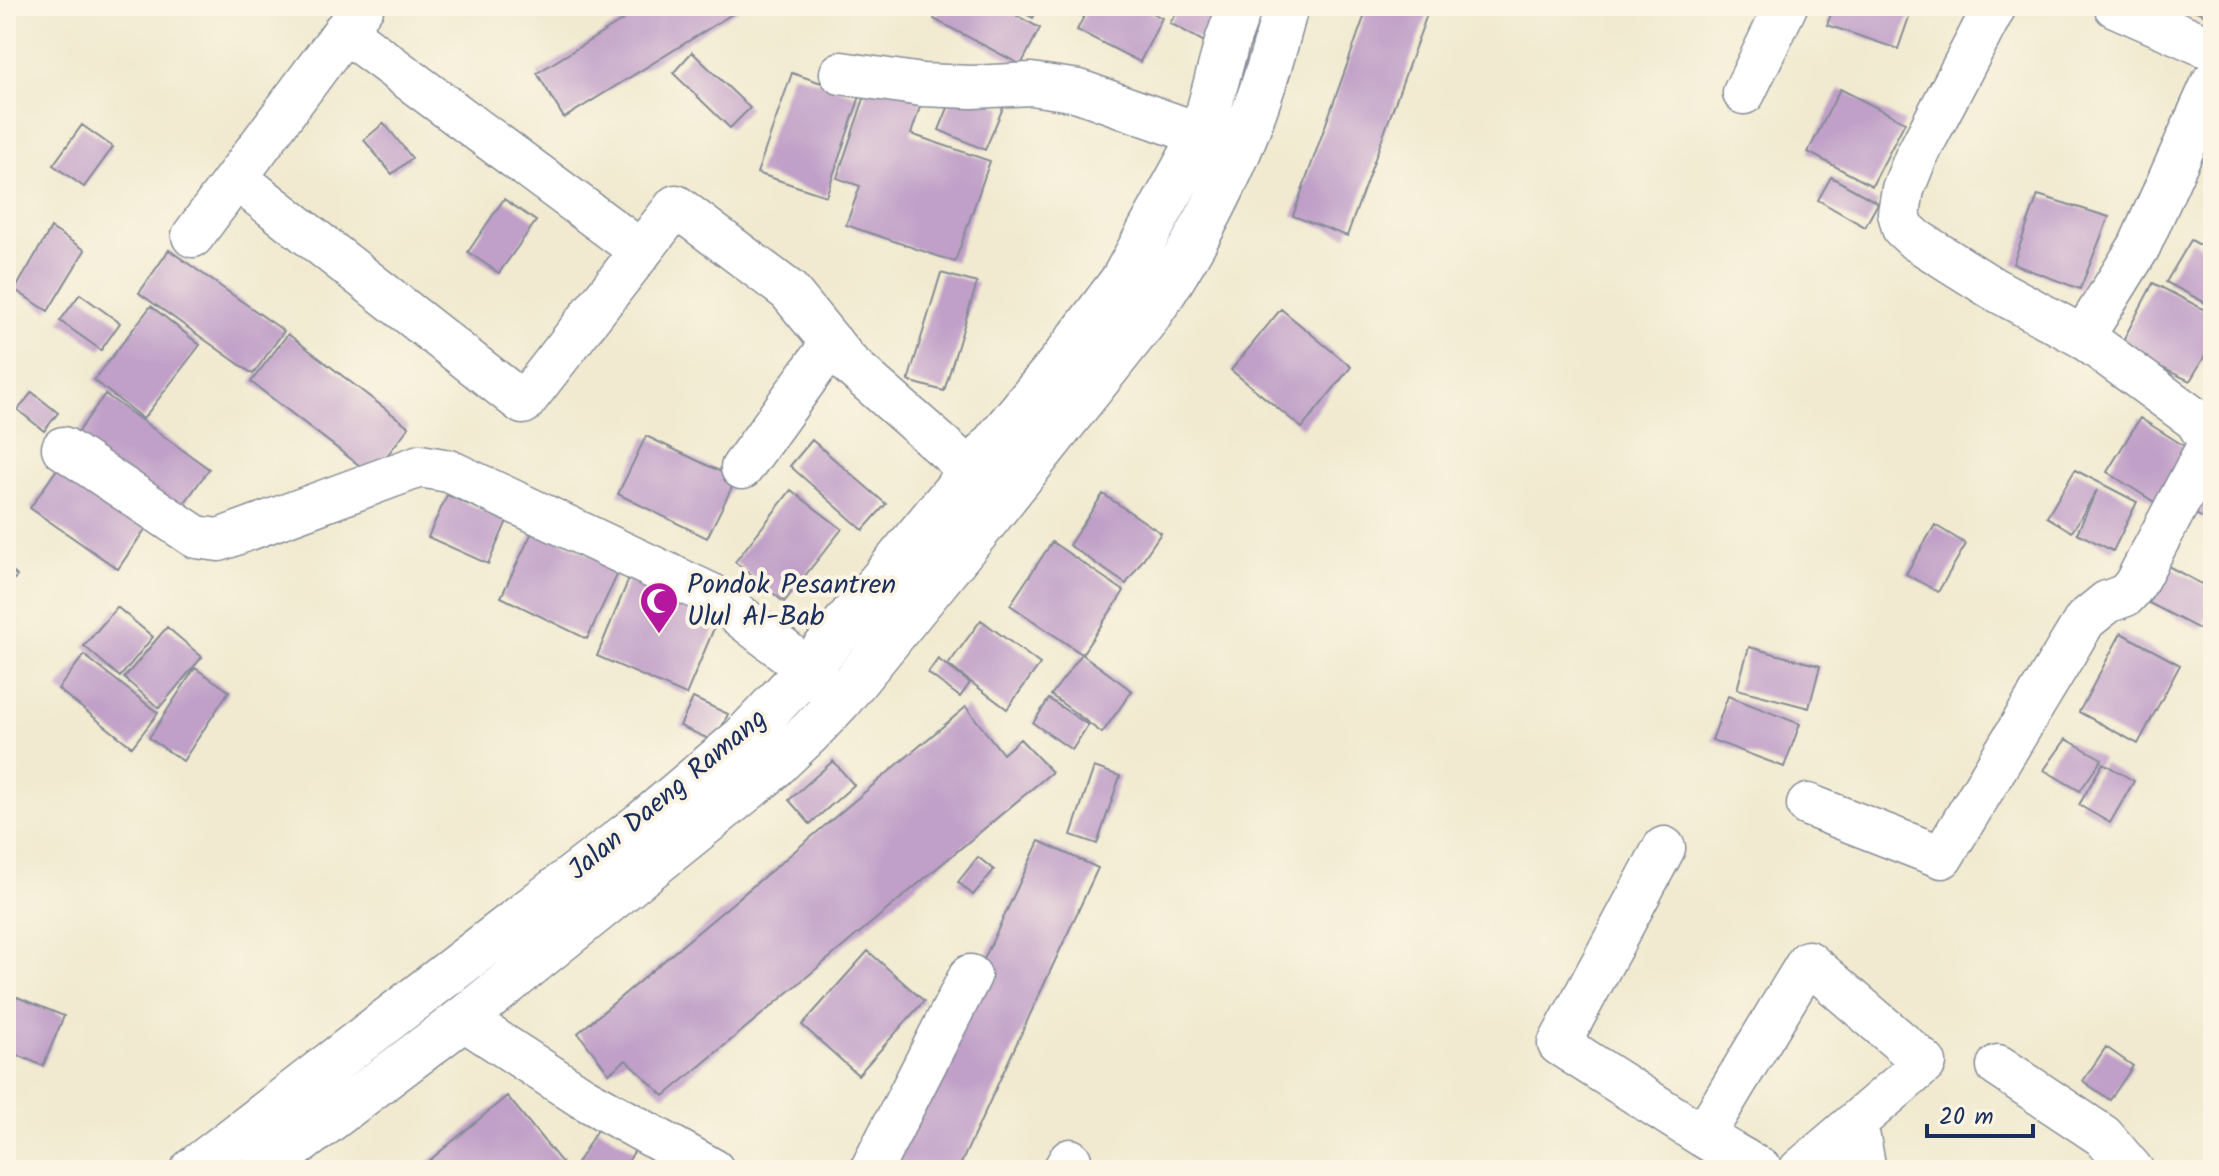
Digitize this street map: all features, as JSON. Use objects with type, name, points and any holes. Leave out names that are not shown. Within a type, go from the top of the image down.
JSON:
[{"type":"main road","name":"Jalan Daeng Ramang","points":[[263,1170],[463,1019],[766,774],[840,700],[1147,318],[1184,264],[1217,204],[1227,42],[1240,6]]},
{"type":"main road","name":"Jalan Daeng Ramang","points":[[193,1170],[644,822],[743,738],[808,669],[1061,362],[1261,94],[1286,6]]},
{"type":"street","points":[[1744,93],[1786,6]]},
{"type":"street","points":[[1808,805],[1942,857],[2085,620],[2107,602],[2126,595],[2135,584],[2206,450],[2208,440],[2196,420],[2083,337],[1994,289],[1916,240],[1903,228],[1899,213],[1903,189],[1916,157],[1995,6]]},
{"type":"street","points":[[2115,6],[2213,49]]},
{"type":"street","points":[[193,236],[354,18],[641,251]]},
{"type":"street","points":[[841,73],[922,85],[972,87],[1007,83],[1059,87],[1079,91],[1222,144]]},
{"type":"street","points":[[2083,337],[2139,247],[2213,82]]},
{"type":"street","points":[[236,178],[523,403],[676,206],[789,291],[848,363],[971,471]]},
{"type":"street","points":[[742,468],[832,343]]},
{"type":"street","points":[[63,448],[196,537],[207,540],[219,540],[420,466],[449,471],[714,596],[808,669],[840,700]]},
{"type":"street","points":[[1664,848],[1559,1044],[1761,1170]]},
{"type":"street","points":[[1703,1136],[1808,962],[1925,1063],[1800,1170]]},
{"type":"street","points":[[871,1170],[970,976]]},
{"type":"street","points":[[463,1019],[582,1097],[713,1170]]},
{"type":"street","points":[[1998,1066],[2103,1136],[2132,1170]]},
{"type":"street","points":[[1856,1122],[1865,1170]]},
{"type":"building","points":[[646,6],[745,6],[564,118],[537,73]]},
{"type":"building","points":[[941,6],[998,6],[1040,28],[1021,65],[934,19]]},
{"type":"building","points":[[1011,6],[1039,6],[1033,18]]},
{"type":"building","points":[[1089,6],[1139,6],[1162,18],[1140,62],[1077,30]]},
{"type":"building","points":[[1180,6],[1229,6],[1208,44],[1170,23]]},
{"type":"building","points":[[1368,6],[1430,6],[1347,236],[1293,216]]},
{"type":"building","points":[[1834,6],[1887,6],[1910,14],[1898,49],[1827,25]]},
{"type":"building","points":[[2184,6],[2213,6],[2213,18]]},
{"type":"building","points":[[692,52],[750,108],[730,128],[673,73]]},
{"type":"building","points":[[792,73],[860,96],[826,196],[757,173]]},
{"type":"building","points":[[871,78],[924,95],[911,134],[990,161],[955,262],[846,225],[860,186],[837,178]]},
{"type":"building","points":[[956,88],[1003,108],[985,150],[939,130]]},
{"type":"building","points":[[1840,89],[1905,122],[1872,186],[1808,152]]},
{"type":"building","points":[[384,123],[412,158],[392,174],[364,140]]},
{"type":"building","points":[[82,125],[113,147],[84,187],[53,165]]},
{"type":"building","points":[[1831,177],[1878,203],[1865,227],[1818,200]]},
{"type":"building","points":[[2038,195],[2109,217],[2080,289],[2013,264]]},
{"type":"building","points":[[504,199],[536,221],[499,273],[468,252]]},
{"type":"building","points":[[51,228],[85,250],[48,311],[15,290]]},
{"type":"building","points":[[2191,240],[2213,252],[2213,307],[2166,282]]},
{"type":"building","points":[[169,250],[284,331],[253,374],[139,293]]},
{"type":"building","points":[[941,273],[977,283],[944,391],[908,381]]},
{"type":"building","points":[[2153,283],[2213,314],[2213,342],[2190,381],[2119,348]]},
{"type":"building","points":[[80,294],[120,323],[101,350],[60,321]]},
{"type":"building","points":[[151,306],[200,345],[143,419],[94,380]]},
{"type":"building","points":[[1281,309],[1351,367],[1302,428],[1231,370]]},
{"type":"building","points":[[288,334],[409,427],[372,475],[251,382]]},
{"type":"building","points":[[32,392],[58,413],[44,431],[18,410]]},
{"type":"building","points":[[105,394],[209,469],[173,519],[70,443]]},
{"type":"building","points":[[2140,418],[2189,449],[2156,503],[2107,472]]},
{"type":"building","points":[[646,436],[736,479],[707,538],[618,494]]},
{"type":"building","points":[[812,440],[886,504],[863,530],[790,466]]},
{"type":"building","points":[[62,462],[150,522],[118,569],[30,508]]},
{"type":"building","points":[[2075,470],[2137,502],[2113,551],[2077,533],[2097,490],[2072,532],[2047,517]]},
{"type":"building","points":[[2213,472],[2213,523],[2185,509]]},
{"type":"building","points":[[791,490],[842,529],[784,602],[735,562]]},
{"type":"building","points":[[1103,494],[1161,533],[1126,584],[1069,545]]},
{"type":"building","points":[[447,495],[507,521],[488,564],[428,537]]},
{"type":"building","points":[[1935,525],[1966,544],[1938,592],[1906,574]]},
{"type":"building","name":"Pondok Pesantren Ulul Al-Bab","points":[[534,528],[620,569],[587,639],[501,597]]},
{"type":"building","points":[[1052,542],[1124,591],[1082,654],[1010,605]]},
{"type":"building","points":[[6,565],[17,576],[6,588]]},
{"type":"building","points":[[2168,566],[2213,590],[2213,606],[2201,630],[2149,603]]},
{"type":"building","name":"Pondok Pesantren Ulul Al-Bab","points":[[630,576],[720,614],[686,695],[597,656]]},
{"type":"building","points":[[117,607],[153,637],[120,677],[84,646]]},
{"type":"building","points":[[981,620],[1040,664],[1007,709],[948,665]]},
{"type":"building","points":[[167,627],[202,657],[159,708],[124,678]]},
{"type":"building","points":[[2121,633],[2180,665],[2138,744],[2079,712]]},
{"type":"building","points":[[1749,647],[1820,666],[1809,708],[1737,689]]},
{"type":"building","points":[[1082,654],[1132,691],[1102,733],[1051,695]]},
{"type":"building","points":[[84,655],[158,713],[132,747],[58,689]]},
{"type":"building","points":[[938,659],[970,683],[960,697],[928,673]]},
{"type":"building","points":[[195,668],[229,691],[183,761],[149,738]]},
{"type":"building","points":[[1728,696],[1800,724],[1784,767],[1712,740]]},
{"type":"building","name":"Pondok Pesantren Ulul Al-Bab","points":[[693,698],[728,714],[715,742],[680,726]]},
{"type":"building","points":[[1049,699],[1088,725],[1072,750],[1033,723]]},
{"type":"building","points":[[966,707],[1003,754],[1020,739],[1052,772],[664,1096],[626,1060],[609,1073],[578,1033]]},
{"type":"building","points":[[2066,739],[2102,759],[2080,791],[2044,770]]},
{"type":"building","points":[[833,761],[854,785],[810,824],[789,800]]},
{"type":"building","points":[[2103,763],[2134,781],[2110,823],[2079,805]]},
{"type":"building","points":[[1094,767],[1120,776],[1097,844],[1071,835]]},
{"type":"building","points":[[1039,841],[1098,868],[958,1170],[886,1170]]},
{"type":"building","points":[[978,857],[994,870],[973,895],[958,882]]},
{"type":"building","points":[[868,951],[924,1001],[858,1075],[802,1025]]},
{"type":"building","points":[[17,997],[64,1016],[43,1066],[6,1050],[6,1022]]},
{"type":"building","points":[[2106,1047],[2133,1066],[2110,1100],[2083,1081]]},
{"type":"building","points":[[507,1096],[568,1170],[418,1170]]},
{"type":"building","points":[[598,1128],[635,1150],[623,1170],[573,1170]]},
{"type":"place","name":"Pondok Pesantren Ulul Al-Bab","points":[[659,635]]}]
